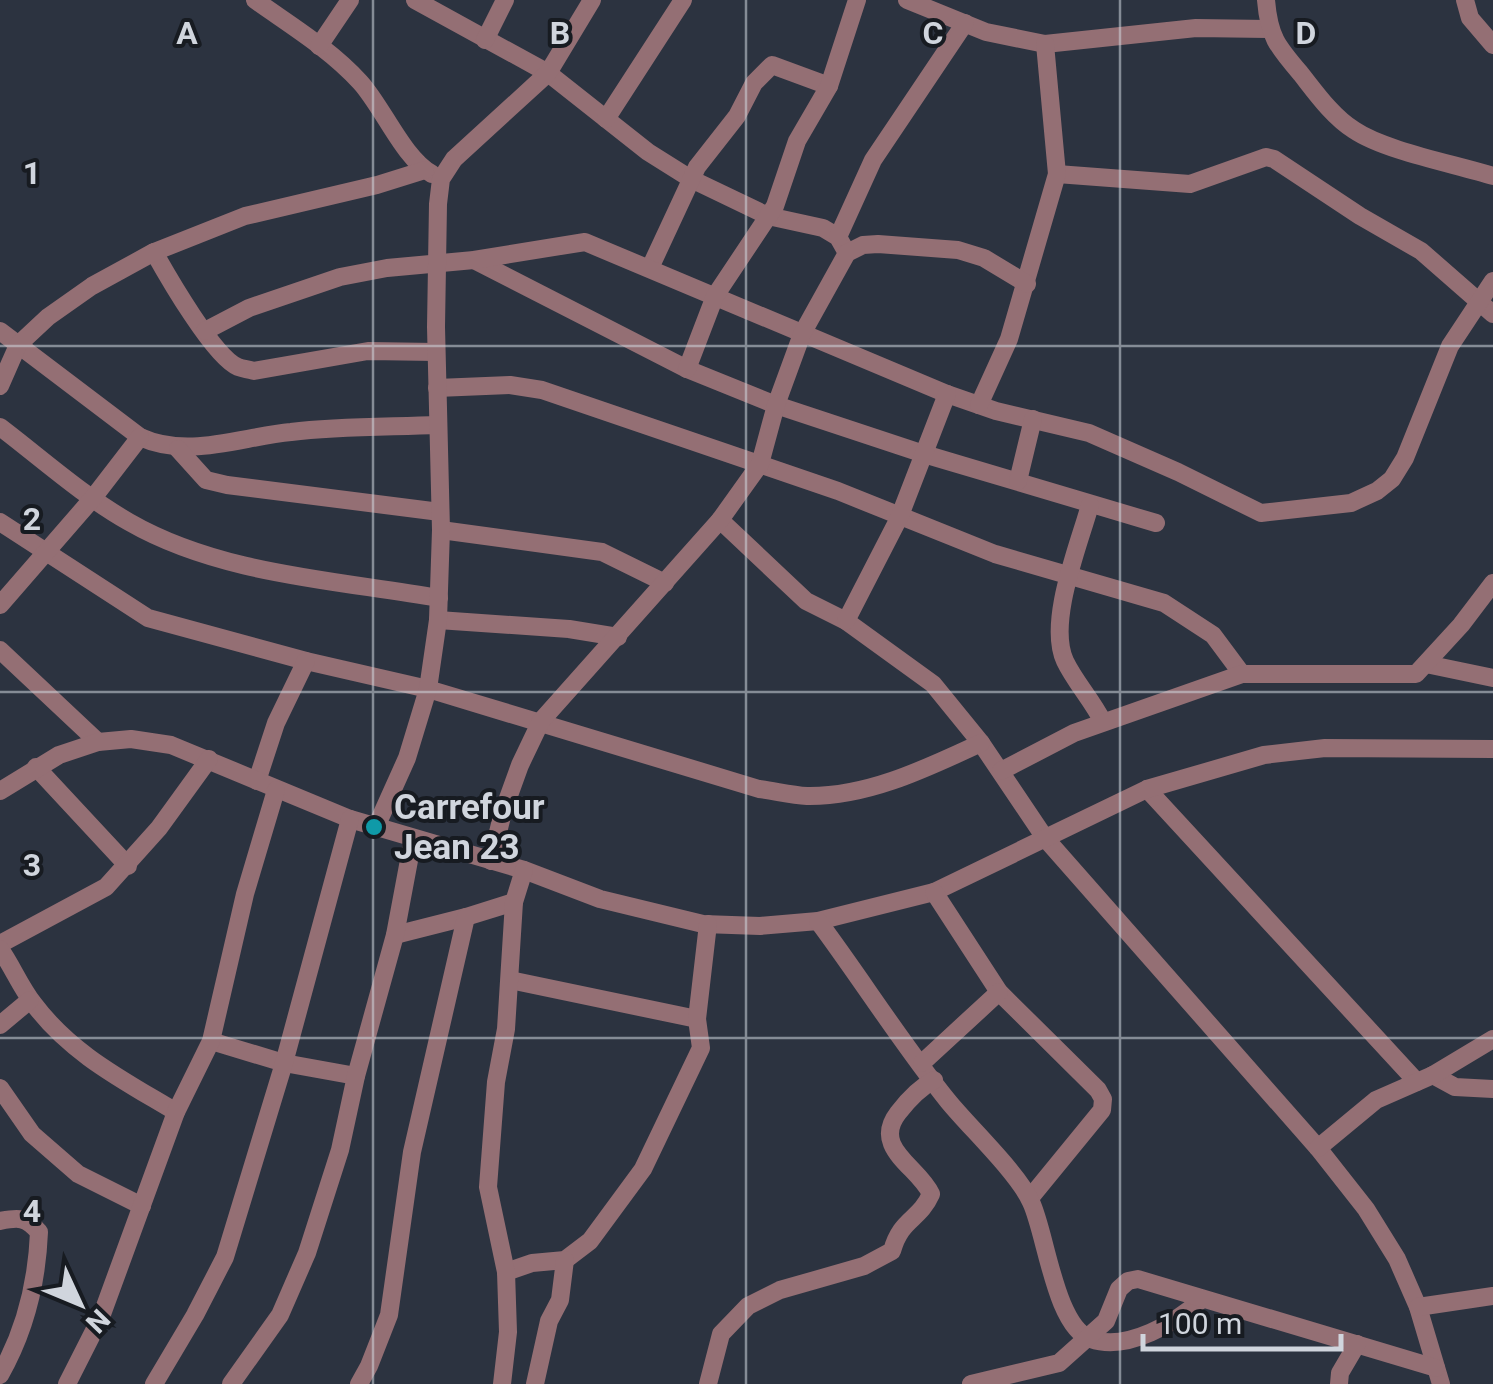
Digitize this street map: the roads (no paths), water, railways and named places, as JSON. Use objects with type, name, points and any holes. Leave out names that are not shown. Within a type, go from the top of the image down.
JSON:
[{"type":"street","points":[[254,0],[319,46],[363,85],[433,174],[440,522],[438,620],[428,689],[407,758],[376,827]]},
{"type":"street","points":[[319,46],[350,0]]},
{"type":"street","points":[[485,40],[505,0]]},
{"type":"street","points":[[0,386],[18,345],[48,317],[92,286],[154,252],[245,216],[433,174],[548,73],[592,0]]},
{"type":"street","points":[[606,120],[684,0]]},
{"type":"street","points":[[687,368],[716,296],[775,206],[797,141],[830,86],[857,0]]},
{"type":"street","points":[[907,0],[986,32],[1045,44],[1196,28],[1268,29]]},
{"type":"street","points":[[1266,0],[1268,29],[1294,67],[1352,130],[1378,142],[1493,176]]},
{"type":"street","points":[[1466,0],[1470,18],[1493,45]]},
{"type":"street","points":[[420,1],[548,73],[606,120],[691,179],[768,216],[822,228],[842,245],[958,250],[984,258],[1027,284]]},
{"type":"street","points":[[492,862],[509,796],[542,721],[720,520],[760,464],[802,334],[874,160],[965,23]]},
{"type":"street","points":[[979,405],[1009,338],[1057,174],[1045,44]]},
{"type":"street","points":[[650,268],[691,179],[768,66],[830,86]]},
{"type":"street","points":[[1057,174],[1190,184],[1266,157],[1274,159],[1360,216],[1422,251],[1493,314]]},
{"type":"street","points":[[205,331],[249,308],[308,286],[388,268],[474,260],[585,242],[947,394],[1089,433],[1262,514],[1351,503],[1392,479],[1450,346],[1493,282]]},
{"type":"street","points":[[154,252],[205,331],[238,367],[254,370],[368,351],[436,352]]},
{"type":"street","points":[[474,260],[687,368],[776,405],[924,454],[1156,522]]},
{"type":"street","points":[[0,331],[140,437],[158,446],[178,449],[290,432],[438,425]]},
{"type":"street","points":[[437,388],[510,385],[542,390],[838,491],[995,554],[1164,603],[1213,635],[1242,674]]},
{"type":"street","points":[[846,621],[899,518],[947,394]]},
{"type":"street","points":[[1018,481],[1033,419]]},
{"type":"street","points":[[0,427],[93,498],[169,542],[259,568],[439,598]]},
{"type":"street","points":[[0,605],[140,437]]},
{"type":"street","points":[[178,449],[206,480],[227,486],[602,552],[665,583]]},
{"type":"street","points":[[1090,505],[1059,623],[1060,644],[1064,660],[1103,722]]},
{"type":"street","points":[[720,520],[806,600],[846,621],[920,672],[981,743],[1044,838],[1318,1148],[1383,1235],[1418,1306],[1438,1376]]},
{"type":"street","points":[[0,522],[148,618],[306,662],[428,689],[759,789],[808,796],[858,789],[913,775],[981,743]]},
{"type":"street","points":[[1001,771],[1103,722],[1242,674],[1416,674],[1493,583]]},
{"type":"street","points":[[438,620],[569,629],[618,637]]},
{"type":"street","points":[[0,650],[98,742]]},
{"type":"street","points":[[258,781],[276,723],[306,662]]},
{"type":"street","points":[[1426,664],[1493,678]]},
{"type":"street","points":[[0,791],[36,767],[98,742],[130,739],[171,745],[350,818],[524,870],[600,899],[708,924],[760,926],[818,921],[934,892],[1147,789],[1264,755],[1324,748],[1493,748]]},
{"type":"street","points":[[176,1112],[91,1061],[64,1038],[30,1000],[0,946],[106,887],[128,866],[209,759]]},
{"type":"street","points":[[36,767],[128,866]]},
{"type":"street","points":[[1147,789],[1425,1079],[1456,1087],[1493,1089]]},
{"type":"street","points":[[67,1384],[101,1318],[176,1112],[211,1041],[245,894],[276,790]]},
{"type":"street","points":[[154,1384],[225,1257],[284,1063],[350,818]]},
{"type":"street","points":[[231,1384],[280,1315],[307,1254],[340,1150],[394,935],[412,839]]},
{"type":"street","points":[[502,1384],[508,1332],[506,1272],[488,1187],[496,1082],[510,980],[514,902],[524,870]]},
{"type":"street","points":[[934,892],[998,992],[1098,1090],[1103,1100],[1102,1110],[1030,1198]]},
{"type":"street","points":[[394,935],[514,902]]},
{"type":"street","points":[[358,1384],[370,1366],[388,1315],[412,1152],[466,917]]},
{"type":"street","points":[[818,921],[934,1080],[1030,1198],[1054,1285],[1088,1339],[1114,1342],[1141,1335],[1188,1312],[1202,1299]]},
{"type":"street","points":[[506,1272],[532,1263],[565,1260],[590,1241],[643,1170],[701,1048],[697,1019],[708,924]]},
{"type":"street","points":[[510,980],[697,1019]]},
{"type":"street","points":[[922,1063],[998,992]]},
{"type":"street","points":[[0,1025],[30,1000]]},
{"type":"street","points":[[1318,1148],[1376,1100],[1425,1079],[1493,1039]]},
{"type":"street","points":[[211,1041],[284,1063],[356,1076]]},
{"type":"street","points":[[708,1384],[721,1334],[748,1306],[780,1290],[864,1266],[892,1251],[899,1229],[931,1194],[895,1152],[890,1127],[911,1096],[934,1080]]},
{"type":"street","points":[[0,1088],[32,1134],[70,1167],[95,1185],[142,1206]]},
{"type":"street","points":[[0,1221],[20,1217],[30,1221],[39,1232],[38,1262],[28,1310],[0,1374]]},
{"type":"street","points":[[535,1384],[550,1321],[560,1300],[565,1260]]},
{"type":"street","points":[[971,1384],[1059,1363],[1106,1321],[1119,1289],[1128,1281],[1138,1280],[1357,1344],[1438,1376]]},
{"type":"street","points":[[1418,1306],[1493,1296]]},
{"type":"street","points":[[1339,1384],[1340,1373],[1357,1344]]},
{"type":"place","name":"Carrefour Jean 23","points":[[374,827]]}]
